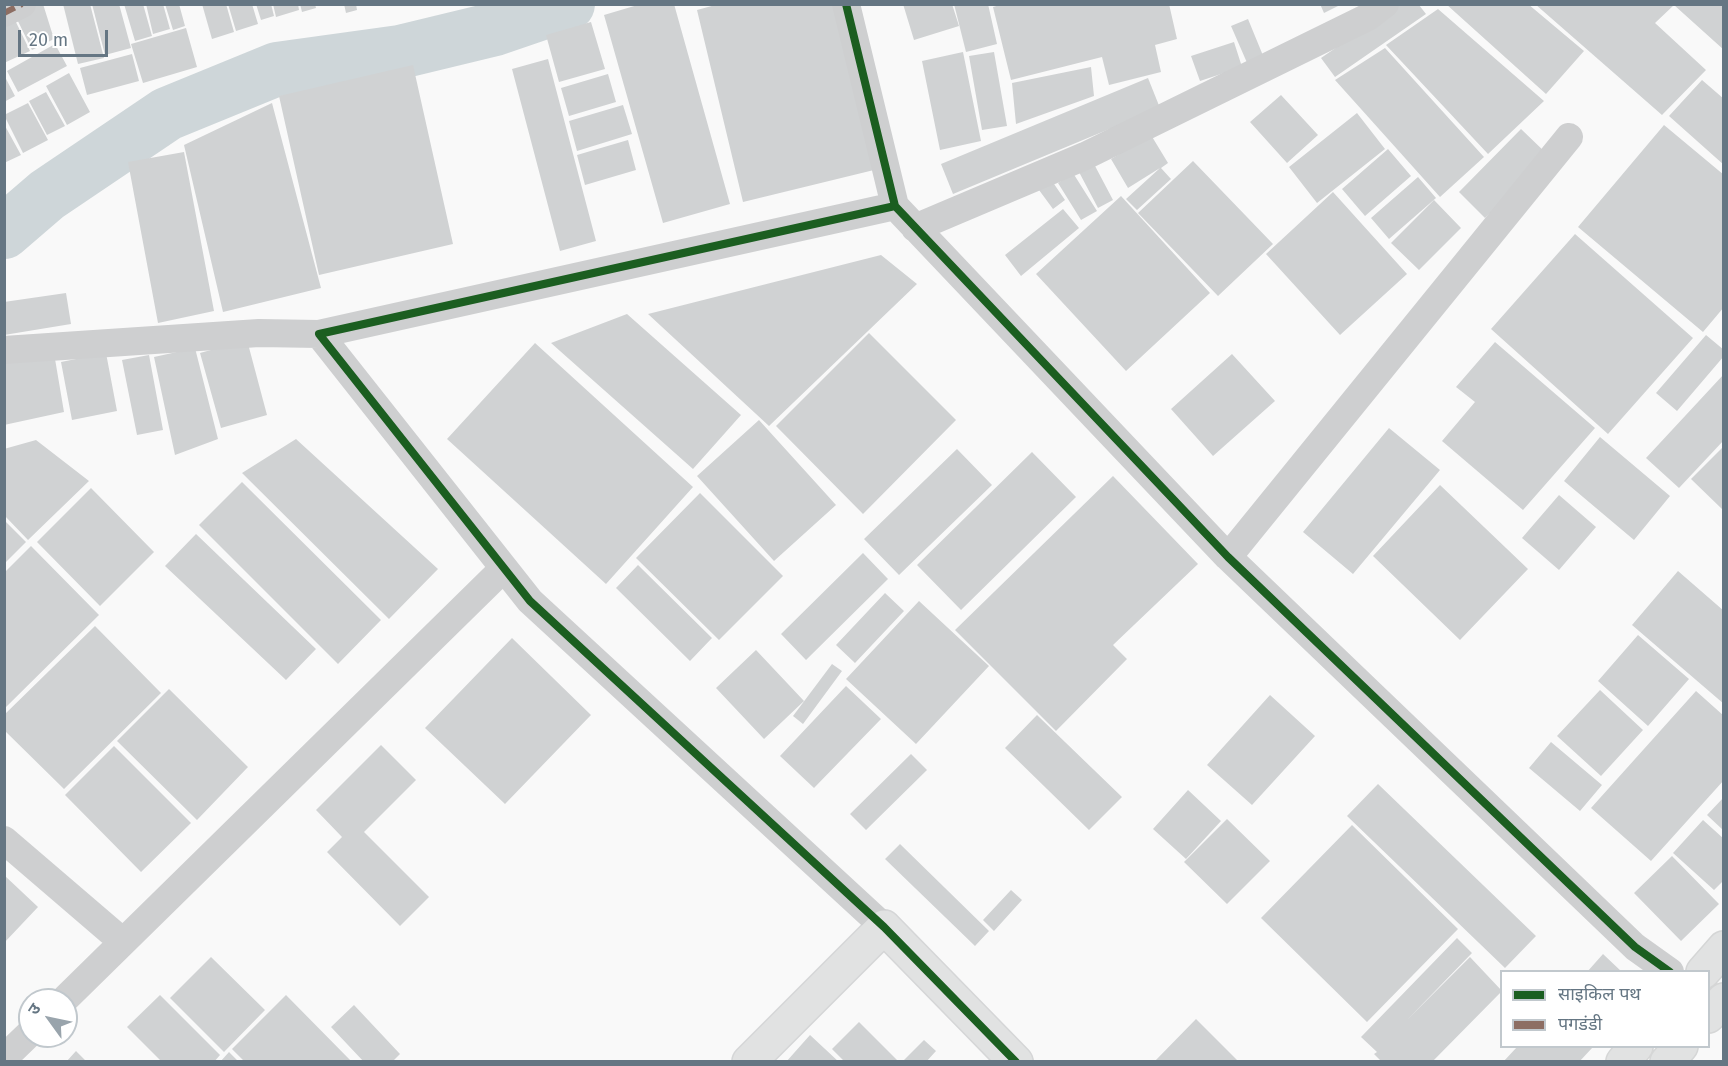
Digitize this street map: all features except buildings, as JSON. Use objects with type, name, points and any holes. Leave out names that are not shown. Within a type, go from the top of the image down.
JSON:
[{"type":"main road","points":[[749,1062],[884,927],[1016,1062]]},
{"type":"main road","points":[[1705,970],[1724,948]]},
{"type":"main road","points":[[1623,1062],[1635,1048]]},
{"type":"main road","points":[[1667,1062],[1680,1048]]},
{"type":"street","points":[[4,13],[22,4]]},
{"type":"street","points":[[846,4],[895,206],[1228,557],[1635,947],[1667,970]]},
{"type":"street","points":[[915,228],[1085,156],[1368,17],[1385,4]]},
{"type":"street","points":[[1228,557],[1569,137]]},
{"type":"street","points":[[4,350],[259,333],[319,334],[895,206]]},
{"type":"street","points":[[319,334],[530,602],[884,927]]},
{"type":"street","points":[[76,988],[503,569]]},
{"type":"street","points":[[4,840],[123,942]]},
{"type":"street","points":[[4,1058],[18,1045]]},
{"type":"waterway","points":[[4,232],[47,195],[167,114],[277,69],[400,52],[495,29],[568,4]]},
{"type":"marked path","points":[[4,13],[22,4]]},
{"type":"cycle path","points":[[846,4],[895,206],[1228,557],[1635,947],[1667,970]]},
{"type":"cycle path","points":[[895,206],[319,334],[530,601],[884,927],[1016,1062]]}]
